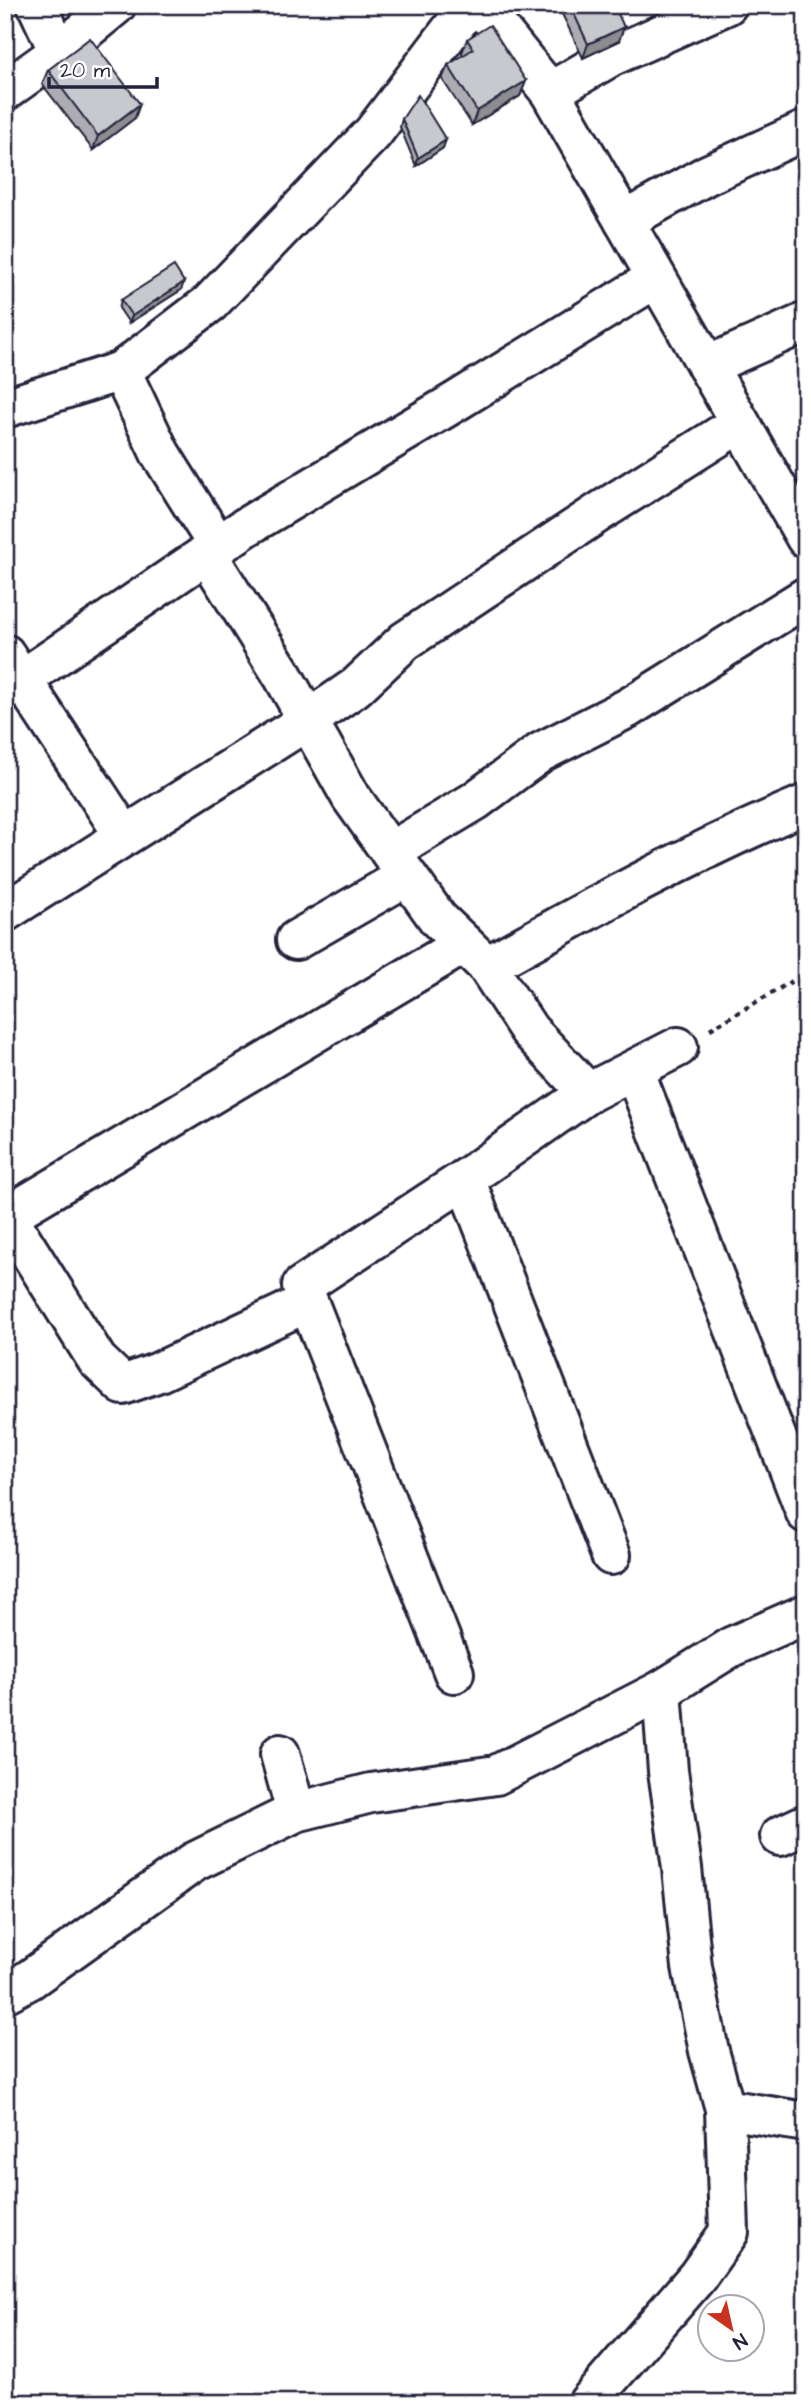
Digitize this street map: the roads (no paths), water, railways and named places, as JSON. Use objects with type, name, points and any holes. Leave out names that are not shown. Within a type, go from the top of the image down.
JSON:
[{"type":"street","points":[[37,5],[59,52]]},
{"type":"street","points":[[5,91],[59,52],[116,5]]},
{"type":"street","points":[[5,408],[121,371],[210,303],[373,133],[470,5]]},
{"type":"street","points":[[480,5],[550,92],[806,538]]},
{"type":"street","points":[[550,92],[610,57],[727,5]]},
{"type":"street","points":[[624,221],[707,175],[806,130]]},
{"type":"street","points":[[124,835],[11,675],[246,527],[456,402],[656,278]]},
{"type":"street","points":[[707,366],[806,322]]},
{"type":"street","points":[[121,371],[160,453],[212,550],[351,797],[438,919],[475,955],[529,1030],[588,1093]]},
{"type":"street","points":[[5,912],[308,720],[356,687],[405,641],[590,518],[740,423]]},
{"type":"street","points":[[296,940],[399,864],[475,801],[541,752],[628,708],[806,597]]},
{"type":"street","points":[[308,1302],[159,1372],[122,1385],[97,1360],[6,1217],[475,955],[621,891],[752,826],[806,804]]},
{"type":"street","points":[[454,1673],[302,1286],[465,1179],[588,1093],[678,1047]]},
{"type":"street","points":[[634,1070],[806,1513]]},
{"type":"street","points":[[465,1179],[611,1555]]},
{"type":"street","points":[[5,1993],[29,1980],[194,1862],[296,1812],[371,1793],[496,1775],[662,1690],[732,1647],[806,1614]]},
{"type":"street","points":[[588,2403],[697,2277],[729,2232],[725,2109],[709,2051],[692,1967],[682,1868],[668,1771],[662,1690]]},
{"type":"street","points":[[280,1754],[296,1812]]},
{"type":"street","points":[[725,2109],[806,2122]]}]
